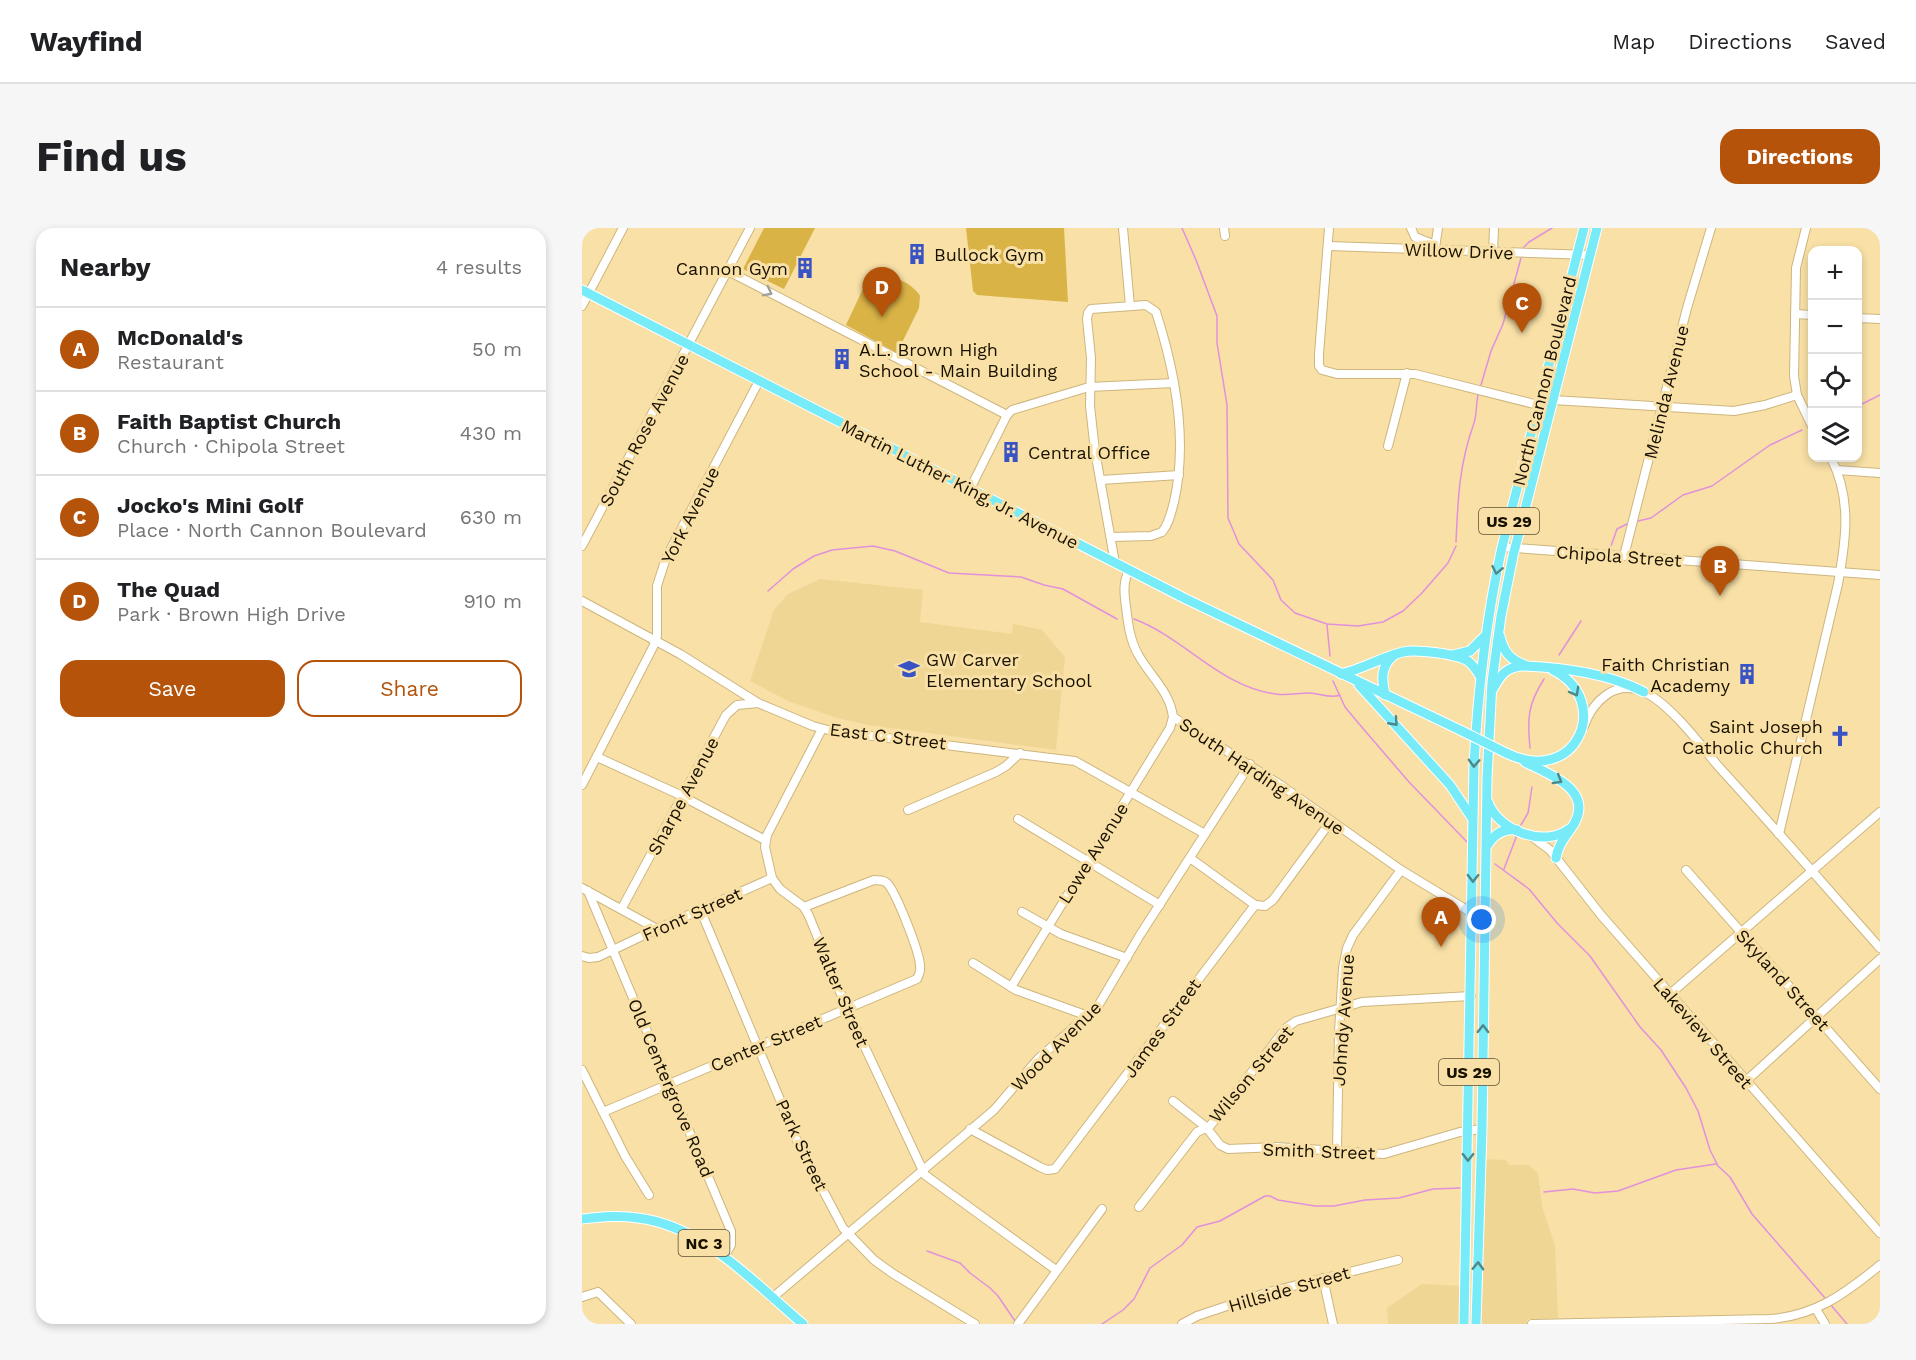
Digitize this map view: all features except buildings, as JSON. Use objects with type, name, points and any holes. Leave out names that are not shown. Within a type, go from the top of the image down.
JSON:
[{"type":"main road","name":"North Cannon Boulevard","points":[[1473,820],[1474,764],[1485,635],[1502,547],[1584,228]]},
{"type":"main road","name":"North Cannon Boulevard","points":[[1491,694],[1501,622],[1515,548],[1597,228]]},
{"type":"main road","name":"Martin Luther King, Jr. Avenue","points":[[585,292],[1114,563],[1353,680]]},
{"type":"main road","points":[[1501,622],[1501,638],[1506,652],[1515,660],[1530,666]]},
{"type":"main road","points":[[1449,655],[1470,651],[1479,645],[1485,635]]},
{"type":"main road","points":[[1341,674],[1362,669],[1394,655],[1411,651],[1449,655],[1469,662],[1480,676]]},
{"type":"main road","points":[[1385,695],[1384,668],[1394,655]]},
{"type":"main road","points":[[1491,694],[1505,671],[1513,667],[1530,666],[1609,677],[1644,692]]},
{"type":"main road","points":[[1509,754],[1536,761],[1555,758],[1571,748],[1582,730],[1582,710],[1576,691],[1562,675],[1545,668]]},
{"type":"main road","points":[[1353,680],[1509,754],[1560,780],[1571,789],[1578,804],[1578,813],[1559,847],[1556,858]]},
{"type":"main road","points":[[1353,680],[1450,785],[1473,820]]},
{"type":"main road","name":"US 29","points":[[1476,1324],[1491,694]]},
{"type":"main road","points":[[1487,791],[1489,805],[1494,813],[1522,832]]},
{"type":"main road","name":"US 29","points":[[1464,1324],[1473,820]]},
{"type":"main road","points":[[1486,848],[1497,833],[1508,829],[1540,837],[1552,837],[1564,833],[1575,822]]},
{"type":"main road","name":"NC 3","points":[[582,1219],[625,1217],[661,1223],[697,1238],[724,1257],[802,1324]]},
{"type":"street","points":[[582,306],[585,292],[623,228]]},
{"type":"street","name":"South Rose Avenue","points":[[582,546],[750,228]]},
{"type":"street","points":[[1124,228],[1130,306]]},
{"type":"street","points":[[1329,228],[1319,354],[1322,370],[1337,374],[1407,373],[1538,405]]},
{"type":"street","points":[[1411,228],[1419,240],[1435,248],[1438,228]]},
{"type":"street","points":[[1493,252],[1494,228]]},
{"type":"street","name":"Melinda Avenue","points":[[1624,556],[1687,308],[1711,228]]},
{"type":"street","points":[[1806,228],[1797,259],[1794,376],[1797,395],[1808,418]]},
{"type":"street","name":"Willow Drive","points":[[1329,246],[1590,255]]},
{"type":"street","points":[[728,271],[1007,415]]},
{"type":"street","points":[[1111,537],[1151,536],[1162,532],[1170,517],[1179,475],[1179,434],[1174,383],[1165,340],[1156,312],[1146,305],[1091,309],[1087,320],[1090,358],[1089,387],[1095,451],[1114,563]]},
{"type":"street","points":[[1795,314],[1808,315]]},
{"type":"street","points":[[1862,318],[1880,320]]},
{"type":"street","points":[[1388,446],[1407,373]]},
{"type":"street","name":"York Avenue","points":[[582,785],[655,641],[657,586],[666,558],[759,381]]},
{"type":"street","points":[[970,489],[1007,415],[1012,410],[1089,387],[1174,383]]},
{"type":"street","points":[[1553,400],[1734,411],[1765,405],[1797,395]]},
{"type":"street","points":[[1779,834],[1844,550],[1843,488],[1833,462]]},
{"type":"street","points":[[1837,470],[1880,473]]},
{"type":"street","points":[[1101,480],[1179,475]]},
{"type":"street","name":"Chipola Street","points":[[1502,547],[1880,574]]},
{"type":"street","name":"South Harding Avenue","points":[[1129,570],[1124,583],[1124,592],[1131,638],[1139,656],[1167,697],[1173,717],[1250,764],[1401,870],[1485,921]]},
{"type":"street","name":"East C Street","points":[[582,601],[655,641],[758,703],[822,729],[1075,761],[1205,834]]},
{"type":"street","points":[[1582,730],[1593,706],[1604,695],[1623,689],[1644,692],[1668,710],[1880,948]]},
{"type":"street","name":"Sharpe Avenue","points":[[622,908],[726,715],[737,705],[758,703]]},
{"type":"street","name":"Lowe Avenue","points":[[1011,987],[1170,728],[1173,717]]},
{"type":"street","points":[[804,907],[780,889],[772,878],[765,840],[822,729]]},
{"type":"street","points":[[908,810],[996,772],[1020,753]]},
{"type":"street","points":[[597,757],[682,796],[765,840]]},
{"type":"street","name":"Wood Avenue","points":[[772,1298],[994,1110],[1038,1059],[1088,1017],[1103,1000],[1126,958],[1250,764]]},
{"type":"street","points":[[1670,994],[1880,812]]},
{"type":"street","points":[[1018,819],[1160,905]]},
{"type":"street","name":"James Street","points":[[970,1129],[1040,1167],[1047,1170],[1055,1169],[1255,905],[1265,906],[1273,900],[1331,821]]},
{"type":"street","name":"Lakeview Street","points":[[1522,832],[1541,843],[1556,858],[1601,915],[1880,1233]]},
{"type":"street","points":[[1190,858],[1255,905]]},
{"type":"street","name":"Johndy Avenue","points":[[1337,1151],[1341,1007],[1343,968],[1347,948],[1353,935],[1401,870]]},
{"type":"street","name":"Skyland Street","points":[[1686,870],[1880,1089]]},
{"type":"street","name":"Front Street","points":[[613,950],[657,928],[772,878]]},
{"type":"street","name":"Center Street","points":[[603,1112],[917,979],[921,967],[920,961],[910,931],[887,883],[881,880],[866,882],[804,907]]},
{"type":"street","points":[[585,889],[657,928]]},
{"type":"street","name":"Old Centergrove Road","points":[[585,889],[613,950],[731,1231],[731,1245],[724,1257]]},
{"type":"street","name":"Walter Street","points":[[804,907],[847,1009],[923,1171],[930,1180],[1056,1270]]},
{"type":"street","name":"Park Street","points":[[700,909],[799,1145],[814,1177],[848,1234],[874,1260],[892,1273],[975,1324]]},
{"type":"street","points":[[1022,912],[1061,934],[1126,958]]},
{"type":"street","points":[[582,956],[596,958],[613,950]]},
{"type":"street","points":[[1746,1081],[1880,959]]},
{"type":"street","points":[[973,963],[1011,987],[1088,1017]]},
{"type":"street","name":"Wilson Street","points":[[1139,1207],[1197,1132],[1206,1128],[1217,1118],[1286,1028],[1296,1022],[1362,1002],[1471,996]]},
{"type":"street","points":[[582,1070],[586,1088],[603,1112],[625,1156],[649,1195]]},
{"type":"street","name":"Smith Street","points":[[1173,1101],[1206,1128],[1220,1145],[1228,1149],[1276,1147],[1384,1154],[1460,1132],[1482,1129]]},
{"type":"street","points":[[1018,1324],[1102,1209]]},
{"type":"street","name":"Hillside Street","points":[[1182,1324],[1197,1316],[1248,1298],[1398,1260]]},
{"type":"street","points":[[1532,1324],[1775,1319],[1798,1315],[1825,1305],[1841,1296],[1880,1265]]},
{"type":"street","points":[[1323,1278],[1333,1324]]},
{"type":"street","points":[[582,1297],[598,1292],[631,1324]]},
{"type":"street","points":[[1815,1309],[1825,1324]]},
{"type":"shaded area","points":[[764,228],[815,228],[784,289],[743,269]]},
{"type":"shaded area","points":[[966,228],[1064,228],[1068,302],[977,295],[973,291]]},
{"type":"shaded area","points":[[878,273],[902,280],[920,296],[919,308],[897,353],[846,325],[868,278]]},
{"type":"shaded area","name":"GW Carver Elementary School","points":[[820,579],[923,590],[920,622],[1012,634],[1013,624],[1042,630],[1065,657],[1056,750],[868,725],[837,718],[788,701],[750,681],[774,610],[788,594]]},
{"type":"shaded area","points":[[1485,1159],[1506,1160],[1509,1165],[1529,1165],[1538,1173],[1542,1207],[1555,1245],[1558,1318],[1527,1319],[1527,1324],[1481,1324]]},
{"type":"shaded area","points":[[1422,1284],[1461,1286],[1459,1324],[1388,1324],[1387,1308]]},
{"type":"waterway","points":[[1182,228],[1217,316],[1217,343],[1227,405],[1228,518],[1239,544],[1273,580],[1281,600],[1295,613],[1327,624],[1358,626],[1383,622],[1403,611],[1421,594],[1448,563],[1456,546]]},
{"type":"waterway","points":[[1524,247],[1552,228]]},
{"type":"waterway","points":[[1481,385],[1491,351],[1503,324],[1521,258]]},
{"type":"waterway","points":[[1456,542],[1462,468],[1475,420],[1478,395]]},
{"type":"waterway","points":[[1862,404],[1880,395]]},
{"type":"waterway","points":[[1638,521],[1651,518],[1683,495],[1712,486],[1770,445],[1802,430]]},
{"type":"waterway","points":[[1611,546],[1617,529],[1627,524]]},
{"type":"waterway","points":[[768,591],[793,569],[814,556],[832,550],[873,546],[895,551],[949,573],[1021,577],[1063,589],[1117,619]]},
{"type":"waterway","points":[[1134,619],[1170,638],[1237,682],[1256,690],[1280,695],[1309,693],[1340,695]]},
{"type":"waterway","points":[[1559,655],[1581,621]]},
{"type":"waterway","points":[[1327,625],[1330,656]]},
{"type":"waterway","points":[[1530,748],[1530,712],[1544,679]]},
{"type":"waterway","points":[[1333,681],[1345,707],[1409,782],[1467,842]]},
{"type":"waterway","points":[[1521,825],[1528,813],[1532,787]]},
{"type":"waterway","points":[[1504,869],[1517,835]]},
{"type":"waterway","points":[[1495,864],[1529,889],[1557,923],[1590,956],[1640,1027],[1661,1050],[1686,1088],[1698,1111],[1710,1150],[1718,1166],[1730,1177],[1752,1214],[1825,1298]]},
{"type":"waterway","points":[[1544,1192],[1573,1189],[1595,1193],[1618,1191],[1676,1170],[1716,1164]]},
{"type":"waterway","points":[[1102,1324],[1123,1310],[1134,1299],[1150,1268],[1182,1245],[1197,1227],[1220,1221],[1265,1196],[1315,1206],[1334,1206],[1365,1200],[1399,1198],[1433,1189],[1460,1188]]},
{"type":"waterway","points":[[927,1251],[960,1263],[998,1296],[1015,1321]]},
{"type":"waterway","points":[[1830,1304],[1847,1324]]},
{"type":"place","name":"Bullock Gym","points":[[917,254]]},
{"type":"place","name":"Cannon Gym","points":[[805,268]]},
{"type":"place","name":"The Quad","points":[[882,317]]},
{"type":"place","name":"Jocko's Mini Golf","points":[[1522,333]]},
{"type":"place","name":"A.L. Brown High School - Main Building","points":[[842,359]]},
{"type":"place","name":"Central Office","points":[[1011,452]]},
{"type":"place","name":"Faith Baptist Church","points":[[1720,596]]},
{"type":"place","name":"GW Carver Elementary School","points":[[909,669]]},
{"type":"place","name":"Faith Christian Academy","points":[[1747,674]]},
{"type":"place","name":"Saint Joseph Catholic Church","points":[[1840,736]]},
{"type":"place","name":"McDonald's","points":[[1441,947]]}]
